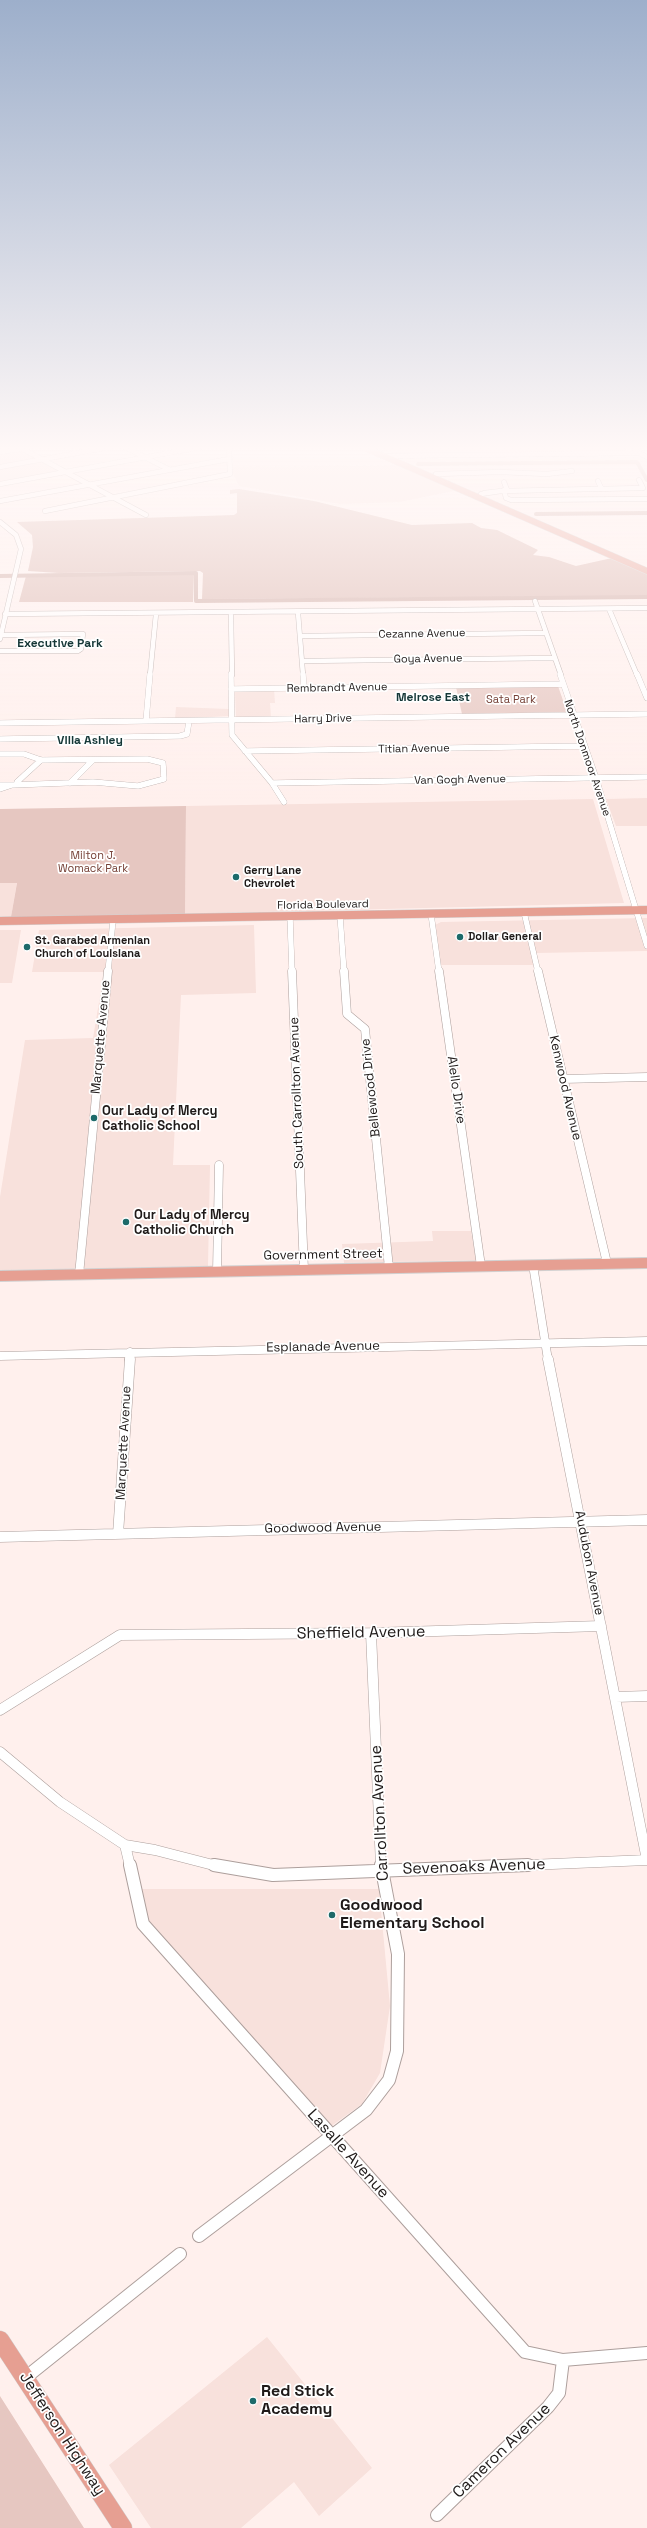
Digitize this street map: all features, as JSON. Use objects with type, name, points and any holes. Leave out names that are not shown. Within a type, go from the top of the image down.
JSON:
[{"type":"main road","name":"Florida Boulevard","points":[[636,913],[647,910]]},
{"type":"main road","name":"Florida Boulevard","points":[[0,922],[112,922],[636,913],[647,915]]},
{"type":"main road","name":"Florida Boulevard","points":[[0,926],[112,922]]},
{"type":"main road","name":"Government Street","points":[[0,1276],[647,1263]]},
{"type":"main road","name":"Jefferson Highway","points":[[0,2340],[123,2528]]},
{"type":"street","points":[[0,651],[78,651],[81,649],[84,637],[84,634],[1,633],[3,614],[14,578],[16,565]]},
{"type":"street","name":"North Donmoor Avenue","points":[[535,601],[544,632],[596,778],[647,946]]},
{"type":"street","points":[[3,614],[231,614],[647,608]]},
{"type":"street","points":[[609,609],[647,698]]},
{"type":"street","points":[[298,613],[304,688]]},
{"type":"street","points":[[146,721],[156,614]]},
{"type":"street","points":[[231,614],[232,735],[272,783],[284,802]]},
{"type":"street","name":"Cezanne Avenue","points":[[300,636],[544,632]]},
{"type":"street","name":"Goya Avenue","points":[[302,661],[554,658]]},
{"type":"street","name":"Rembrandt Avenue","points":[[231,689],[562,684]]},
{"type":"street","name":"Harry Drive","points":[[0,723],[647,714]]},
{"type":"street","points":[[0,739],[180,736],[187,734],[189,721]]},
{"type":"street","name":"Titian Avenue","points":[[245,751],[584,746]]},
{"type":"street","points":[[0,754],[24,754],[41,760],[93,760],[164,763],[164,780],[138,786],[93,782],[0,786]]},
{"type":"street","points":[[0,789],[14,785],[41,760]]},
{"type":"street","points":[[70,784],[93,760]]},
{"type":"street","name":"Van Gogh Avenue","points":[[272,783],[647,777]]},
{"type":"street","name":"Kenwood Avenue","points":[[524,915],[607,1264]]},
{"type":"street","name":"Alello Drive","points":[[431,916],[481,1266]]},
{"type":"street","name":"Bellewood Drive","points":[[340,918],[347,1014],[365,1029],[389,1268]]},
{"type":"street","name":"South Carrollton Avenue","points":[[290,919],[304,1270]]},
{"type":"street","name":"Marquette Avenue","points":[[79,1274],[112,922]]},
{"type":"street","points":[[563,1079],[647,1077]]},
{"type":"street","points":[[217,1272],[219,1165]]},
{"type":"street","name":"Audubon Avenue","points":[[533,1265],[545,1342],[647,1860]]},
{"type":"street","name":"Esplanade Avenue","points":[[0,1356],[545,1342],[647,1341]]},
{"type":"street","name":"Marquette Avenue","points":[[118,1534],[130,1352]]},
{"type":"street","name":"Goodwood Avenue","points":[[0,1536],[647,1520]]},
{"type":"street","name":"Sheffield Avenue","points":[[0,1710],[120,1635],[371,1633],[601,1626]]},
{"type":"street","name":"Carrollton Avenue","points":[[199,2236],[366,2110],[389,2080],[397,2051],[398,1954],[381,1870],[371,1633]]},
{"type":"street","points":[[616,1697],[647,1696]]},
{"type":"street","name":"Sevenoaks Avenue","points":[[0,1752],[60,1802],[125,1845],[154,1850],[231,1870],[273,1875],[647,1860]]},
{"type":"street","name":"Lasalle Avenue","points":[[125,1845],[143,1924],[525,2352],[563,2360],[647,2353]]},
{"type":"street","points":[[25,2378],[180,2254]]},
{"type":"street","name":"Cameron Avenue","points":[[437,2515],[548,2407],[559,2393],[563,2360]]},
{"type":"shaded area","points":[[29,565],[627,565],[647,574],[647,596],[202,599],[203,573],[200,571],[59,573],[28,571]]},
{"type":"shaded area","points":[[194,574],[193,602],[19,602],[26,576]]},
{"type":"shaded area","points":[[274,689],[275,703],[270,703],[271,718],[236,717],[235,691]]},
{"type":"shaded area","points":[[176,707],[229,709],[229,716],[175,719]]},
{"type":"shaded area","points":[[647,798],[647,826],[616,826],[606,799]]},
{"type":"shaded area","points":[[593,799],[624,903],[185,914],[186,806]]},
{"type":"shaded area","points":[[17,882],[11,917],[0,918],[0,883]]},
{"type":"shaded area","points":[[647,918],[647,951],[536,953],[538,965],[440,965],[435,925],[441,922]]},
{"type":"shaded area","name":"Our Lady of Mercy Catholic School","points":[[254,925],[256,993],[181,995],[173,1165],[210,1165],[208,1266],[0,1270],[0,1197],[25,1040],[93,1038],[104,972],[32,972],[39,930]]},
{"type":"shaded area","points":[[0,930],[21,930],[12,983],[0,983]]},
{"type":"shaded area","points":[[432,1231],[471,1231],[476,1260],[344,1263],[342,1244],[433,1241]]},
{"type":"shaded area","points":[[142,1889],[379,1889],[390,2006],[380,2073],[362,2104],[330,2127],[147,1921]]},
{"type":"shaded area","name":"Red Stick Academy","points":[[267,2337],[372,2468],[319,2516],[294,2482],[241,2528],[151,2528],[109,2465]]},
{"type":"green space","name":"Sata Park","points":[[558,686],[567,712],[462,714],[456,687]]},
{"type":"green space","name":"Milton J. Womack Park","points":[[186,806],[185,914],[11,917],[17,883],[0,883],[0,809]]},
{"type":"green space","points":[[0,2396],[84,2528],[0,2528]]},
{"type":"waterway","points":[[0,576],[196,573],[196,601],[647,597]]},
{"type":"place","name":"Gerry Lane Chevrolet","points":[[236,877]]},
{"type":"place","name":"Dollar General","points":[[460,937]]},
{"type":"place","name":"St. Garabed Armenian Church of Louisiana","points":[[27,947]]},
{"type":"place","name":"Our Lady of Mercy Catholic School","points":[[94,1118]]},
{"type":"place","name":"Our Lady of Mercy Catholic Church","points":[[126,1222]]},
{"type":"place","name":"Goodwood Elementary School","points":[[332,1915]]},
{"type":"place","name":"Red Stick Academy","points":[[253,2401]]},
{"type":"district","name":"Executive Park","points":[[60,644]]},
{"type":"district","name":"Melrose East","points":[[433,698]]},
{"type":"district","name":"Villa Ashley","points":[[90,741]]}]
